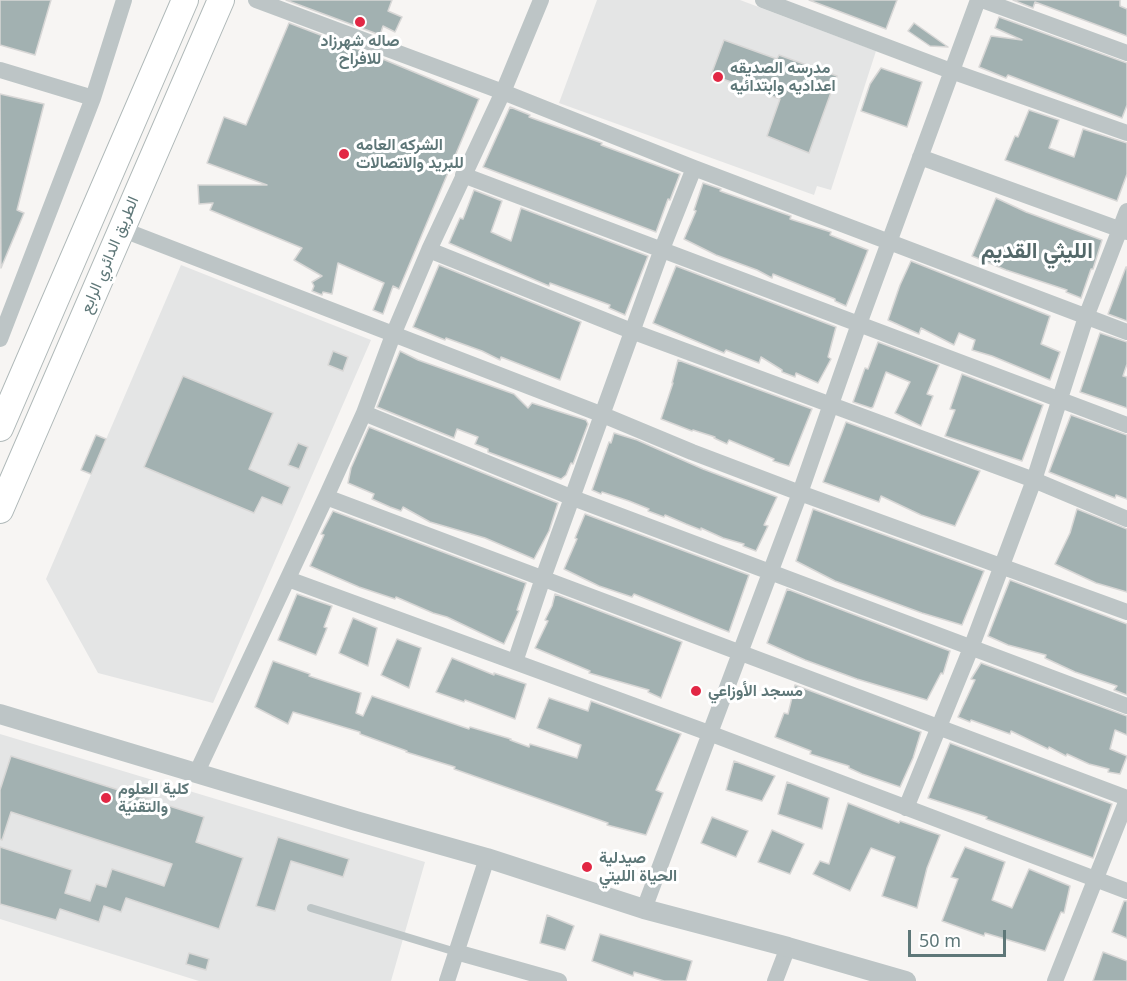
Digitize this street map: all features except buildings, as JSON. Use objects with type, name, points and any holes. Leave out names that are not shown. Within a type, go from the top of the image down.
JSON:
[{"type":"main road","name":"الطريق الدائري الرابع","points":[[0,428],[185,0]]},
{"type":"main road","name":"الطريق الدائري الرابع","points":[[0,510],[221,0]]},
{"type":"street","points":[[0,339],[93,98],[124,0]]},
{"type":"street","points":[[256,0],[503,92],[694,168],[1127,332]]},
{"type":"street","points":[[196,774],[327,497],[364,413],[393,335],[429,250],[503,92],[541,0]]},
{"type":"street","points":[[763,0],[951,71],[1127,133]]},
{"type":"street","points":[[644,909],[800,493],[951,71],[980,0],[1127,53]]},
{"type":"street","points":[[0,70],[93,98]]},
{"type":"street","points":[[920,157],[1124,231]]},
{"type":"street","points":[[515,662],[662,249],[694,168]]},
{"type":"street","points":[[464,175],[1127,425]]},
{"type":"street","points":[[906,808],[971,648],[1034,480],[1086,317],[1124,231],[1127,211]]},
{"type":"street","points":[[121,229],[603,415],[692,452],[1127,612]]},
{"type":"street","points":[[429,250],[634,332],[1034,480],[1127,519]]},
{"type":"street","points":[[364,413],[573,498],[1127,706]]},
{"type":"street","points":[[327,497],[741,651],[1127,799],[1055,981]]},
{"type":"street","points":[[288,579],[709,733],[1127,891]]},
{"type":"street","points":[[1,714],[196,774],[487,858],[644,909],[906,981]]},
{"type":"street","points":[[447,981],[487,858]]},
{"type":"street","points":[[775,981],[788,947]]},
{"type":"street","points":[[456,952],[559,981]]},
{"type":"lane","points":[[311,908],[456,952]]},
{"type":"shaded area","name":"مدرسه الصديقه اعداديه وابتدائيه","points":[[597,0],[740,0],[876,51],[831,190],[817,186],[814,195],[559,103]]},
{"type":"shaded area","points":[[181,265],[371,340],[213,703],[98,673],[46,579]]},
{"type":"shaded area","name":"كلية العلوم والتقنية","points":[[0,734],[425,862],[391,981],[199,981],[0,919]]},
{"type":"place","name":"صاله شهرزاد للافراح","points":[[360,22]]},
{"type":"place","name":"مدرسه الصديقه اعداديه وابتدائيه","points":[[718,77]]},
{"type":"place","name":"الشركه العامه للبريد والاتصالات","points":[[344,154]]},
{"type":"place","name":"مسجد الأوزاعي","points":[[696,691]]},
{"type":"place","name":"كلية العلوم والتقنية","points":[[106,798]]},
{"type":"place","name":"صيدلية الحياة الليتي","points":[[587,867]]},
{"type":"district","name":"الليثي القديم","points":[[1037,252]]}]
